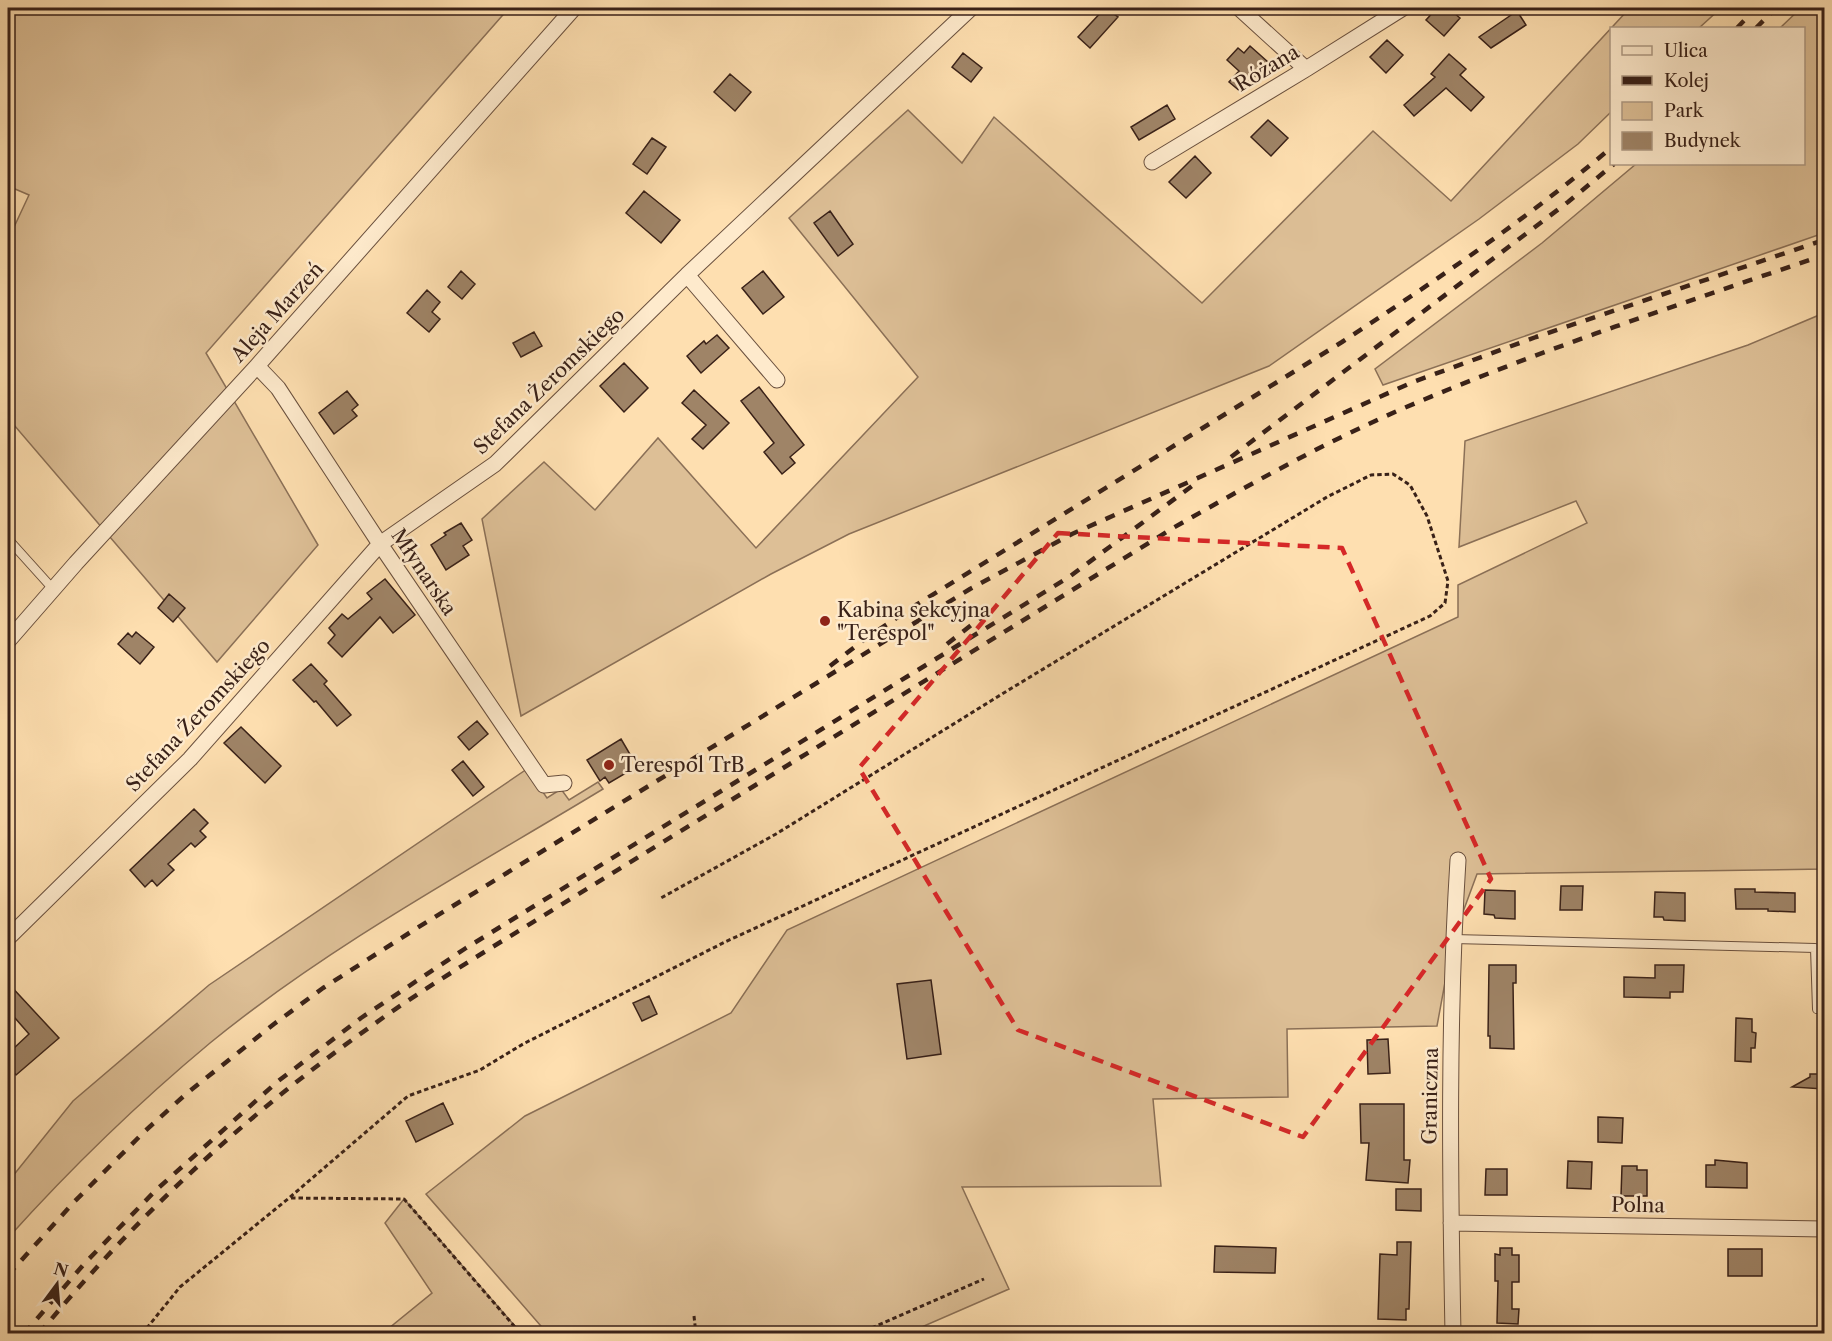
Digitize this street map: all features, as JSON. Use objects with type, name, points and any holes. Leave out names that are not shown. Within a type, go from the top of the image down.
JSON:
[{"type":"street","name":"Aleja Marzeń","points":[[8,641],[257,366],[574,8]]},
{"type":"street","name":"Stefana Żeromskiego","points":[[8,938],[190,759],[380,544],[495,464],[687,275],[971,8]]},
{"type":"street","points":[[1239,8],[1306,69]]},
{"type":"street","name":"Różana","points":[[1152,162],[1403,8]]},
{"type":"street","points":[[687,275],[777,380]]},
{"type":"street","name":"Młynarska","points":[[257,366],[278,388],[543,785],[564,783]]},
{"type":"street","name":"Graniczna","points":[[1453,1334],[1451,1223],[1453,939],[1458,860]]},
{"type":"street","name":"Polna","points":[[1451,1223],[1824,1229]]},
{"type":"lane","points":[[8,539],[53,589]]},
{"type":"lane","points":[[1453,939],[1815,948],[1817,1009]]},
{"type":"path","points":[[141,1334],[180,1287],[408,1096],[480,1070],[523,1044],[725,942],[1430,616],[1445,603],[1448,580],[1427,516],[1410,485],[1393,474],[1371,475],[1327,497],[776,834],[661,898]]},
{"type":"path","points":[[289,1198],[404,1200],[521,1334]]},
{"type":"path","points":[[858,1334],[984,1280]]},
{"type":"path","points":[[694,1316],[696,1334]]},
{"type":"highlighted area","points":[[1058,533],[1342,548],[1491,879],[1303,1137],[1018,1030],[859,768]]},
{"type":"green space","points":[[8,8],[509,8],[206,353],[318,545],[217,662],[8,418],[8,240],[29,195],[8,186]]},
{"type":"green space","points":[[1624,8],[1721,8],[1700,27],[1612,27],[1627,11]]},
{"type":"green space","points":[[1801,8],[1824,8],[1824,233],[1383,385],[1375,369],[1542,243],[1635,165],[1805,165],[1805,27],[1781,27]]},
{"type":"green space","points":[[1610,29],[1610,113],[1578,144],[1479,219],[1269,366],[849,534],[771,574],[521,716],[482,519],[544,462],[595,510],[658,438],[756,548],[918,377],[789,218],[908,110],[962,163],[994,117],[1202,303],[1373,131],[1451,201]]},
{"type":"green space","points":[[1824,313],[1824,869],[1477,874],[1453,939],[1437,1026],[1287,1029],[1288,1097],[1153,1099],[1161,1186],[962,1187],[1009,1289],[908,1333],[547,1333],[426,1194],[525,1116],[731,1013],[787,930],[1458,617],[1458,585],[1587,523],[1576,501],[1459,547],[1465,441],[1748,345]]},
{"type":"green space","points":[[527,769],[547,798],[561,789],[569,800],[598,782],[603,789],[402,909],[303,973],[256,1007],[210,1043],[131,1113],[56,1186],[8,1238],[8,1182],[73,1101],[209,985]]},
{"type":"green space","points":[[404,1199],[521,1333],[383,1333],[432,1293],[385,1223]]},
{"type":"building","points":[[1105,8],[1118,17],[1090,48],[1078,37]]},
{"type":"building","points":[[1437,8],[1448,8],[1460,18],[1444,36],[1426,20]]},
{"type":"building","points":[[1517,11],[1526,25],[1491,48],[1479,37]]},
{"type":"building","points":[[1387,40],[1403,55],[1386,73],[1370,57]]},
{"type":"building","points":[[1250,46],[1268,62],[1241,92],[1229,82],[1239,71],[1227,60],[1238,48],[1244,53]]},
{"type":"building","points":[[963,53],[982,68],[971,82],[952,67]]},
{"type":"building","points":[[1449,54],[1466,69],[1460,75],[1484,97],[1471,111],[1446,88],[1414,116],[1404,105],[1435,77],[1431,74]]},
{"type":"building","points":[[730,74],[751,92],[735,111],[714,92]]},
{"type":"building","points":[[1167,105],[1175,119],[1139,140],[1131,127]]},
{"type":"building","points":[[1268,120],[1288,138],[1271,156],[1251,137]]},
{"type":"building","points":[[652,138],[666,147],[647,174],[633,164]]},
{"type":"building","points":[[1195,156],[1211,173],[1186,198],[1169,182]]},
{"type":"building","points":[[644,191],[680,220],[661,243],[626,213]]},
{"type":"building","points":[[830,211],[853,244],[838,256],[814,223]]},
{"type":"building","points":[[461,271],[475,284],[462,299],[448,287]]},
{"type":"building","points":[[763,271],[784,297],[763,314],[742,288]]},
{"type":"building","points":[[427,290],[440,302],[432,312],[440,319],[429,332],[407,313]]},
{"type":"building","points":[[534,332],[542,346],[521,357],[513,343]]},
{"type":"building","points":[[717,335],[729,348],[701,373],[687,356],[704,341],[706,344]]},
{"type":"building","points":[[624,363],[648,388],[624,412],[600,386]]},
{"type":"building","points":[[759,387],[804,445],[790,457],[795,463],[782,474],[764,452],[774,443],[741,401]]},
{"type":"building","points":[[694,390],[729,423],[703,449],[692,439],[706,425],[682,403]]},
{"type":"building","points":[[347,391],[358,405],[352,410],[357,416],[334,434],[319,413]]},
{"type":"building","points":[[461,523],[472,540],[463,546],[469,555],[446,570],[431,545],[446,535],[444,533]]},
{"type":"building","points":[[385,579],[415,615],[393,633],[380,617],[342,657],[328,643],[335,635],[329,628],[342,614],[348,619],[372,599],[367,593]]},
{"type":"building","points":[[169,594],[185,608],[173,622],[158,608]]},
{"type":"building","points":[[136,632],[154,647],[140,664],[118,644],[128,633],[132,637]]},
{"type":"building","points":[[311,664],[327,681],[324,684],[351,715],[337,726],[316,701],[314,702],[293,680]]},
{"type":"building","points":[[477,721],[488,734],[469,750],[458,737]]},
{"type":"building","points":[[241,727],[281,766],[265,783],[224,743]]},
{"type":"building","name":"Terespol TrB","points":[[621,739],[631,756],[625,759],[631,770],[609,783],[605,777],[600,781],[587,760]]},
{"type":"building","points":[[463,761],[484,787],[473,796],[452,770]]},
{"type":"building","points":[[194,809],[208,823],[200,831],[206,837],[195,847],[191,843],[168,864],[174,870],[157,886],[152,880],[145,887],[130,870]]},
{"type":"building","points":[[1561,886],[1583,886],[1582,910],[1560,910]]},
{"type":"building","points":[[1735,889],[1795,893],[1795,912],[1736,909]]},
{"type":"building","points":[[1485,890],[1515,891],[1515,919],[1495,918],[1494,915],[1484,914]]},
{"type":"building","points":[[1655,892],[1685,893],[1685,921],[1654,917]]},
{"type":"building","points":[[1489,965],[1516,965],[1516,983],[1513,983],[1514,1049],[1490,1048],[1490,1036],[1488,1036]]},
{"type":"building","points":[[1655,965],[1684,965],[1683,992],[1670,992],[1670,998],[1624,997],[1624,977],[1655,978]]},
{"type":"building","points":[[931,980],[941,1054],[907,1059],[897,984]]},
{"type":"building","points":[[8,983],[59,1038],[16,1075],[8,1065],[8,1048],[13,1049],[29,1034],[8,1010]]},
{"type":"building","points":[[649,996],[657,1014],[642,1021],[633,1003]]},
{"type":"building","points":[[1736,1018],[1752,1019],[1752,1032],[1756,1033],[1755,1048],[1751,1048],[1751,1062],[1735,1061]]},
{"type":"building","points":[[1388,1039],[1390,1073],[1368,1074],[1367,1040]]},
{"type":"building","points":[[1810,1074],[1824,1074],[1824,1089],[1792,1087],[1810,1077]]},
{"type":"building","points":[[443,1103],[453,1124],[416,1142],[406,1121]]},
{"type":"building","points":[[1360,1104],[1404,1104],[1404,1160],[1410,1160],[1408,1183],[1366,1180],[1369,1143],[1361,1143]]},
{"type":"building","points":[[1598,1117],[1623,1118],[1622,1143],[1598,1142]]},
{"type":"building","points":[[1715,1160],[1747,1163],[1747,1188],[1706,1187],[1706,1165],[1715,1165]]},
{"type":"building","points":[[1568,1161],[1592,1162],[1591,1189],[1567,1188]]},
{"type":"building","points":[[1622,1166],[1637,1166],[1637,1170],[1647,1170],[1647,1196],[1621,1196]]},
{"type":"building","points":[[1486,1169],[1507,1169],[1507,1195],[1485,1195]]},
{"type":"building","points":[[1396,1189],[1421,1189],[1421,1211],[1396,1210]]},
{"type":"building","points":[[1397,1242],[1411,1242],[1409,1309],[1406,1309],[1406,1320],[1378,1319],[1380,1254],[1397,1255]]},
{"type":"building","points":[[1215,1246],[1276,1248],[1275,1273],[1214,1272]]},
{"type":"building","points":[[1500,1248],[1512,1248],[1512,1255],[1519,1255],[1519,1282],[1512,1282],[1512,1309],[1519,1309],[1518,1324],[1497,1323],[1498,1281],[1495,1281],[1495,1254],[1500,1255]]},
{"type":"building","points":[[1728,1249],[1762,1249],[1762,1276],[1728,1276]]},
{"type":"railway","points":[[1738,27],[1756,8]]},
{"type":"railway","points":[[1757,27],[1776,8]]},
{"type":"railway","points":[[830,666],[916,605],[1377,319],[1514,224],[1610,149]]},
{"type":"railway","points":[[1231,457],[1568,202],[1613,165]]},
{"type":"railway","points":[[8,1275],[74,1202],[145,1131],[186,1094],[323,988],[970,589],[1072,534],[1413,382],[1536,337],[1824,240]]},
{"type":"railway","points":[[39,1334],[114,1249],[194,1170],[280,1095],[382,1018],[473,959],[1173,528],[1327,444],[1423,400],[1572,342],[1824,255]]},
{"type":"railway","points":[[24,1334],[84,1264],[155,1191],[277,1082],[361,1018],[466,948],[1069,577],[1192,486]]},
{"type":"railway","points":[[947,644],[992,609]]},
{"type":"place","name":"Kabina sekcyjna \"Terespol\"","points":[[825,621]]},
{"type":"place","name":"Terespol TrB","points":[[609,765]]}]
